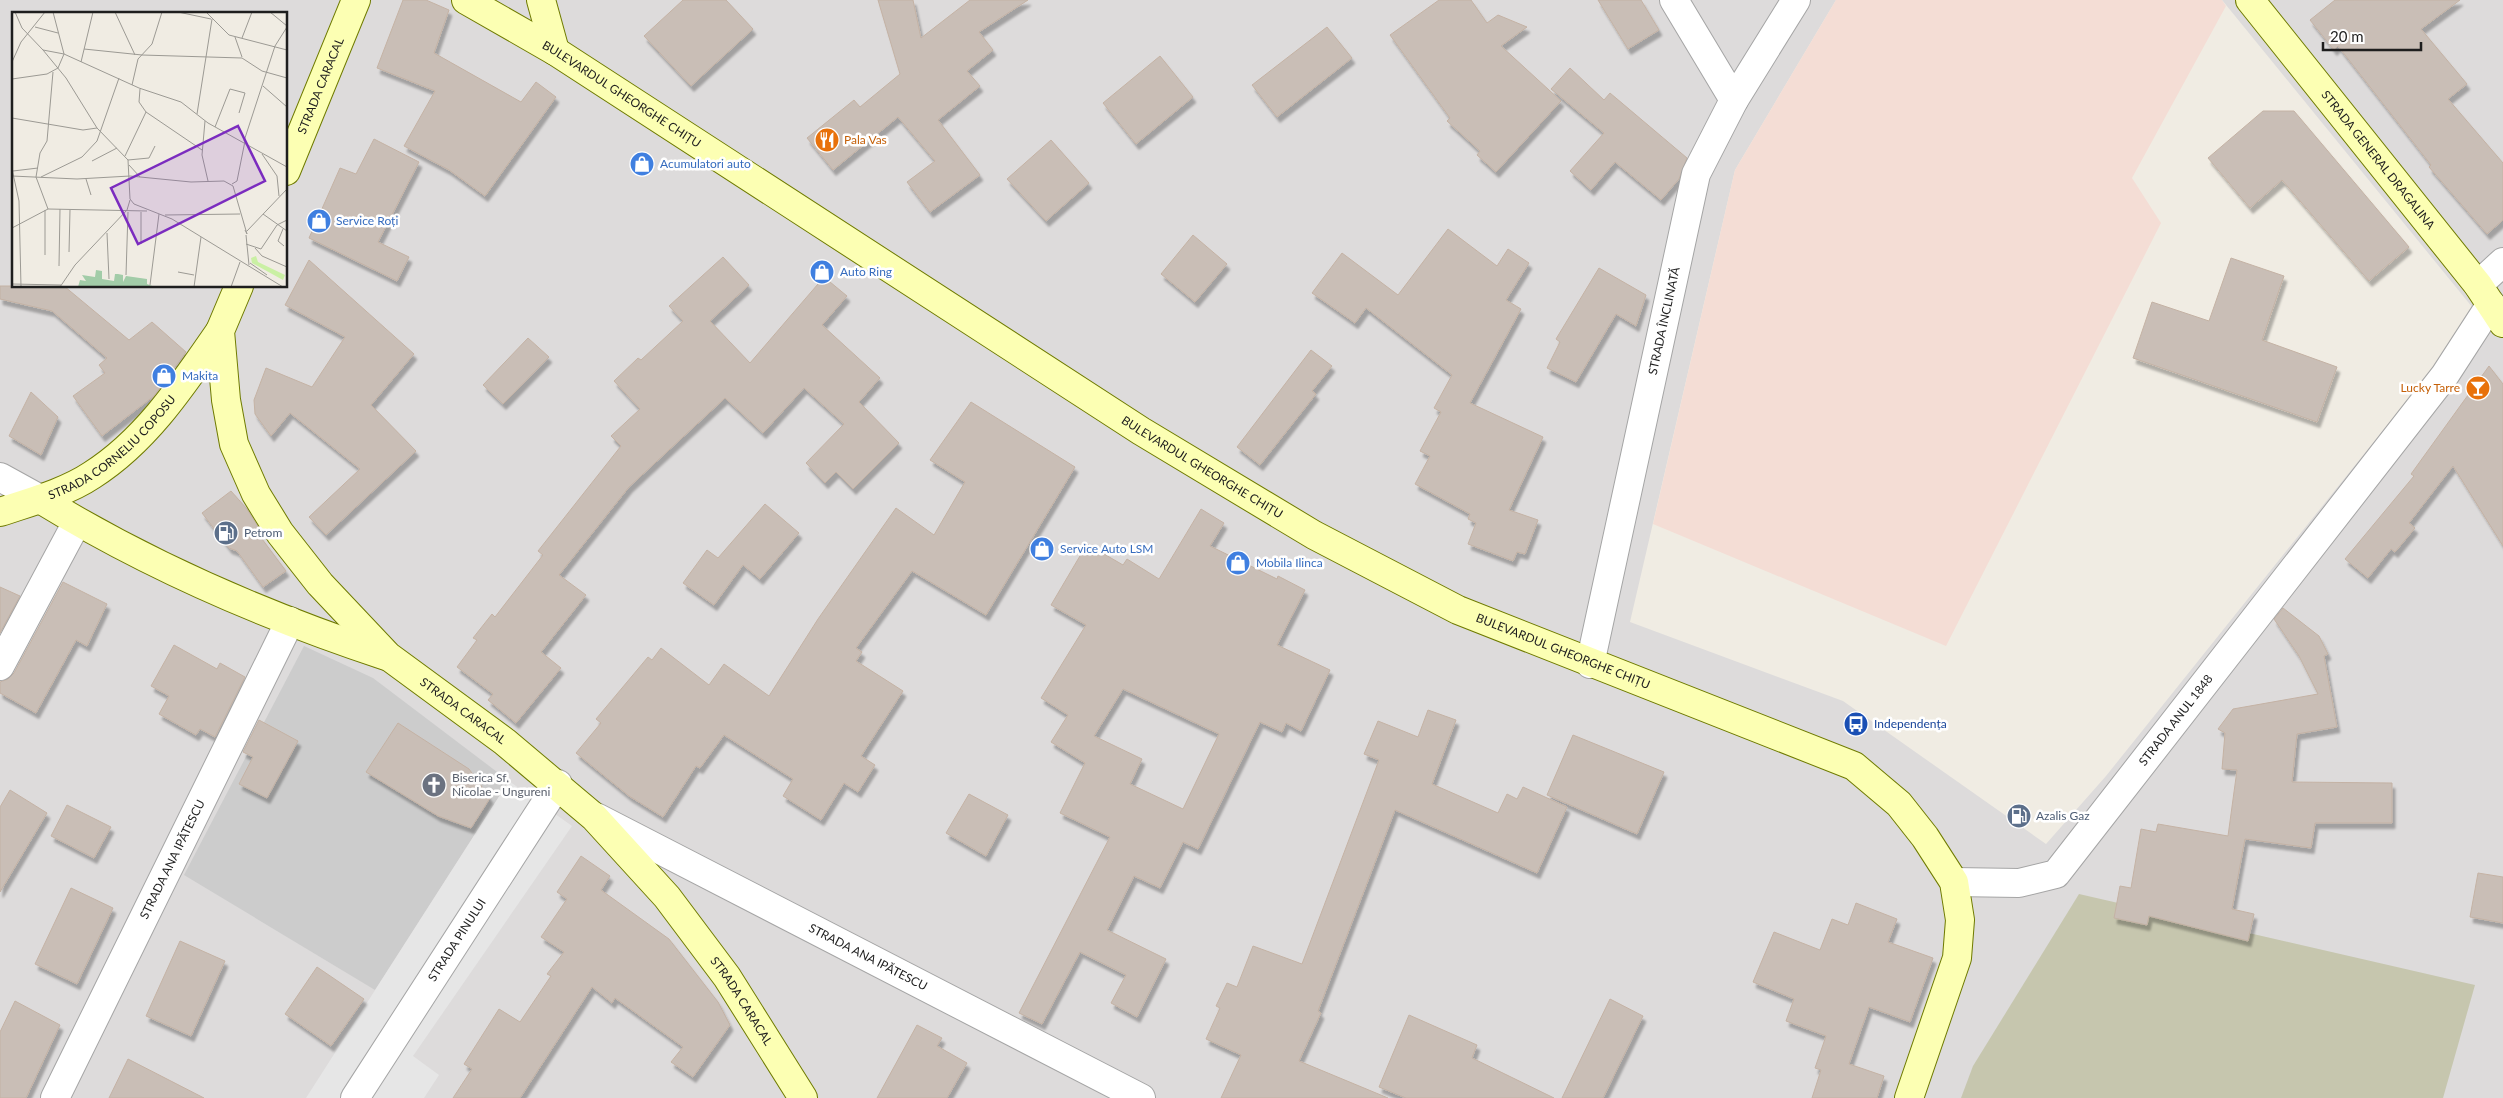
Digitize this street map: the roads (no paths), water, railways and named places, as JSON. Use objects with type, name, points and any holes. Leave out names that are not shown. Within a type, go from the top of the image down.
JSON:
[{"type":"main road","name":"STRADA CARACAL","points":[[288,166],[356,0]]},
{"type":"main road","name":"BULEVARDUL GHEORGHE CHIȚU","points":[[466,0],[555,51],[1141,431],[1314,535],[1458,610],[1590,664],[1822,752],[1854,766],[1900,804],[1925,837],[1954,882]]},
{"type":"main road","points":[[541,0],[555,51]]},
{"type":"main road","name":"STRADA GENERAL DRAGALINA","points":[[2250,0],[2490,304]]},
{"type":"main road","name":"STRADA CARACAL","points":[[238,288],[220,331],[226,400],[234,444],[256,494],[280,533],[320,584],[388,656],[505,742],[558,784],[594,817],[667,897],[721,969],[803,1098]]},
{"type":"main road","name":"STRADA CORNELIU COPOSU","points":[[0,512],[40,499],[91,476],[128,446],[175,397],[220,331]]},
{"type":"main road","points":[[40,499],[77,522],[159,565],[332,638],[388,656]]},
{"type":"main road","points":[[1909,1098],[1957,958],[1960,920],[1954,882]]},
{"type":"street","points":[[1674,0],[1734,100]]},
{"type":"street","name":"STRADA ÎNCLINATĂ","points":[[1590,664],[1599,631],[1696,174],[1734,100],[1796,0]]},
{"type":"street","name":"STRADA ANUL 1848","points":[[1954,882],[2019,883],[2056,874],[2445,375],[2490,304],[2503,262]]},
{"type":"street","points":[[0,477],[40,499]]},
{"type":"street","points":[[0,666],[77,522]]},
{"type":"street","name":"STRADA ANA IPĂTESCU","points":[[56,1098],[290,621]]},
{"type":"street","name":"STRADA PINULUI","points":[[355,1098],[558,784]]},
{"type":"street","name":"STRADA ANA IPĂTESCU","points":[[594,817],[1141,1098]]},
{"type":"place","name":"Pala Vas","points":[[827,140]]},
{"type":"place","name":"Acumulatori auto","points":[[642,164]]},
{"type":"place","name":"Service Roți","points":[[319,221]]},
{"type":"place","name":"Auto Ring","points":[[822,272]]},
{"type":"place","name":"Makita","points":[[164,376]]},
{"type":"place","name":"Lucky Tarre","points":[[2478,388]]},
{"type":"place","name":"Petrom","points":[[226,533]]},
{"type":"place","name":"Service Auto LSM","points":[[1042,549]]},
{"type":"place","name":"Mobila Ilinca","points":[[1238,563]]},
{"type":"place","name":"Independența","points":[[1856,724]]},
{"type":"place","name":"Biserica Sf. Nicolae - Ungureni","points":[[434,785]]},
{"type":"place","name":"Azalis Gaz","points":[[2019,816]]}]
